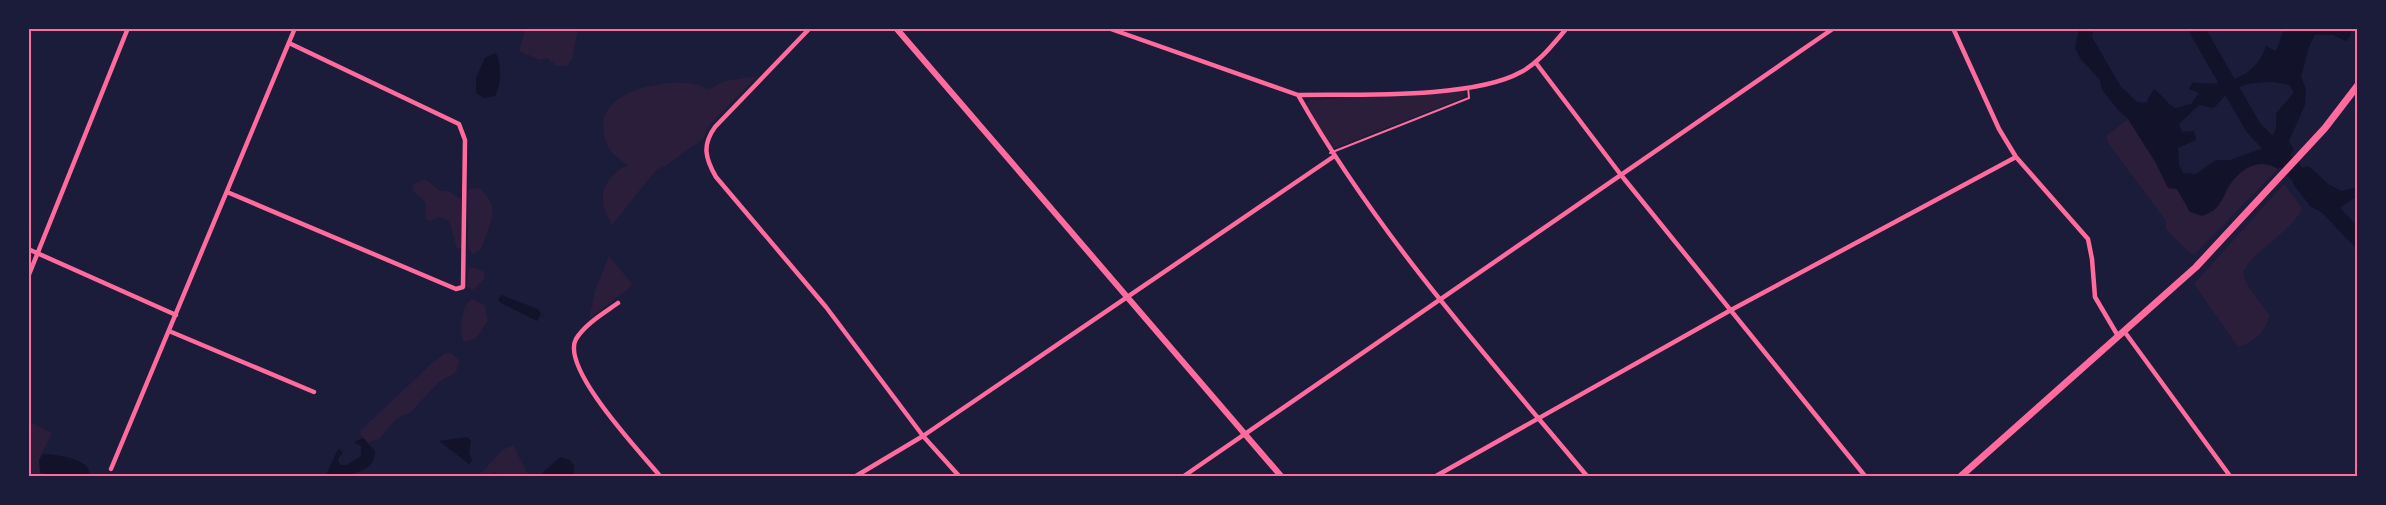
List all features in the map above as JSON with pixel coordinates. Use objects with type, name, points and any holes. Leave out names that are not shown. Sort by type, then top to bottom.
[{"type":"main road","points":[[1961,477],[2196,267],[2325,128],[2358,86]]},
{"type":"street","points":[[28,277],[128,28]]},
{"type":"street","points":[[111,469],[295,28]]},
{"type":"street","points":[[810,28],[715,127],[707,141],[706,154],[716,177],[826,307],[923,436],[959,477]]},
{"type":"street","points":[[896,28],[1281,477]]},
{"type":"street","points":[[1108,28],[1298,96],[1414,92],[1468,87],[1514,75],[1536,63],[1568,28]]},
{"type":"street","points":[[1184,477],[1834,28]]},
{"type":"street","points":[[1953,28],[1999,129],[2016,157],[2088,239],[2095,297],[2230,477]]},
{"type":"street","points":[[227,192],[456,289],[463,287],[465,140],[459,124],[289,43]]},
{"type":"street","points":[[1536,63],[1621,175],[1865,477]]},
{"type":"street","points":[[1298,96],[1332,155],[1379,222],[1587,477]]},
{"type":"street","points":[[856,477],[923,436],[1332,155]]},
{"type":"street","points":[[1436,477],[1538,417],[1731,310],[2016,157]]},
{"type":"street","points":[[28,249],[176,315]]},
{"type":"street","points":[[618,303],[589,325],[576,340],[574,356],[592,392],[660,477]]},
{"type":"street","points":[[169,331],[314,392]]},
{"type":"lane","points":[[1332,155],[1469,98],[1468,87]]},
{"type":"shaded area","points":[[525,29],[578,29],[572,60],[567,66],[557,66],[547,58],[540,60],[519,51]]},
{"type":"shaded area","points":[[2079,29],[2093,29],[2092,37],[2121,87],[2137,102],[2146,103],[2154,89],[2175,108],[2191,104],[2199,93],[2189,89],[2193,82],[2215,83],[2247,73],[2255,66],[2266,46],[2276,51],[2284,29],[2351,29],[2351,35],[2346,41],[2333,35],[2315,35],[2309,46],[2301,77],[2306,89],[2305,105],[2289,141],[2294,150],[2278,169],[2258,164],[2245,169],[2234,178],[2218,206],[2202,216],[2190,212],[2177,189],[2168,188],[2156,163],[2128,119],[2102,90],[2100,80],[2080,58],[2075,48]],"holes":[[[2274,82],[2289,85],[2294,92],[2276,114],[2276,129],[2266,147],[2230,160],[2216,160],[2196,174],[2183,173],[2179,165],[2178,148],[2196,140],[2194,131],[2182,132],[2179,124],[2199,105],[2213,108],[2236,88],[2246,85]]]},
{"type":"shaded area","points":[[495,53],[500,67],[499,87],[495,96],[484,98],[476,93],[476,78],[485,58]]},
{"type":"shaded area","points":[[758,76],[710,124],[703,139],[656,170],[612,225],[603,205],[604,190],[614,174],[629,165],[612,153],[605,140],[604,120],[609,108],[630,92],[645,87],[687,83],[709,89],[725,81]]},
{"type":"shaded area","points":[[1465,91],[1465,97],[1332,149],[1307,105],[1309,100]]},
{"type":"shaded area","points":[[2128,119],[2156,163],[2168,187],[2177,189],[2190,212],[2224,198],[2233,182],[2245,169],[2261,164],[2278,169],[2195,254],[2190,253],[2166,229],[2166,221],[2108,143],[2106,136]]},
{"type":"shaded area","points":[[2306,166],[2328,184],[2341,191],[2357,187],[2357,196],[2328,216],[2310,206],[2293,184],[2295,178]]},
{"type":"shaded area","points":[[425,179],[441,191],[448,191],[461,199],[461,248],[457,249],[449,221],[439,217],[430,221],[425,218],[426,203],[413,190],[413,184]]},
{"type":"shaded area","points":[[2284,184],[2302,208],[2289,226],[2244,270],[2246,281],[2270,316],[2258,336],[2238,347],[2194,284]]},
{"type":"shaded area","points":[[478,188],[485,193],[493,210],[482,246],[473,254],[468,248],[468,193],[469,189]]},
{"type":"shaded area","points":[[609,256],[633,285],[589,319],[595,291]]},
{"type":"shaded area","points":[[472,267],[483,271],[485,278],[473,290],[467,287],[468,270]]},
{"type":"shaded area","points":[[501,295],[538,309],[541,314],[537,321],[501,303],[498,300]]},
{"type":"shaded area","points":[[472,299],[485,305],[488,320],[477,338],[464,342],[461,332],[463,313]]},
{"type":"shaded area","points":[[451,353],[460,361],[456,372],[438,383],[411,412],[396,419],[380,438],[368,443],[360,434],[361,430],[433,362],[444,354]]},
{"type":"shaded area","points":[[29,422],[52,433],[40,457],[40,473],[62,476],[29,476]]},
{"type":"shaded area","points":[[467,437],[471,441],[469,452],[472,461],[469,464],[439,441]]},
{"type":"shaded area","points":[[363,438],[375,451],[369,466],[352,474],[316,476],[326,475],[338,449],[343,452],[338,459],[340,465],[347,465],[361,456],[361,446],[354,442]]},
{"type":"shaded area","points":[[513,445],[529,476],[501,476],[494,472],[488,476],[476,476],[497,455]]},
{"type":"shaded area","points":[[43,454],[79,461],[88,469],[90,475],[62,476],[40,473],[39,460]]},
{"type":"shaded area","points":[[560,457],[570,460],[574,466],[574,476],[539,476]]},
{"type":"waterway","points":[[2196,28],[2253,127],[2358,239]]}]
